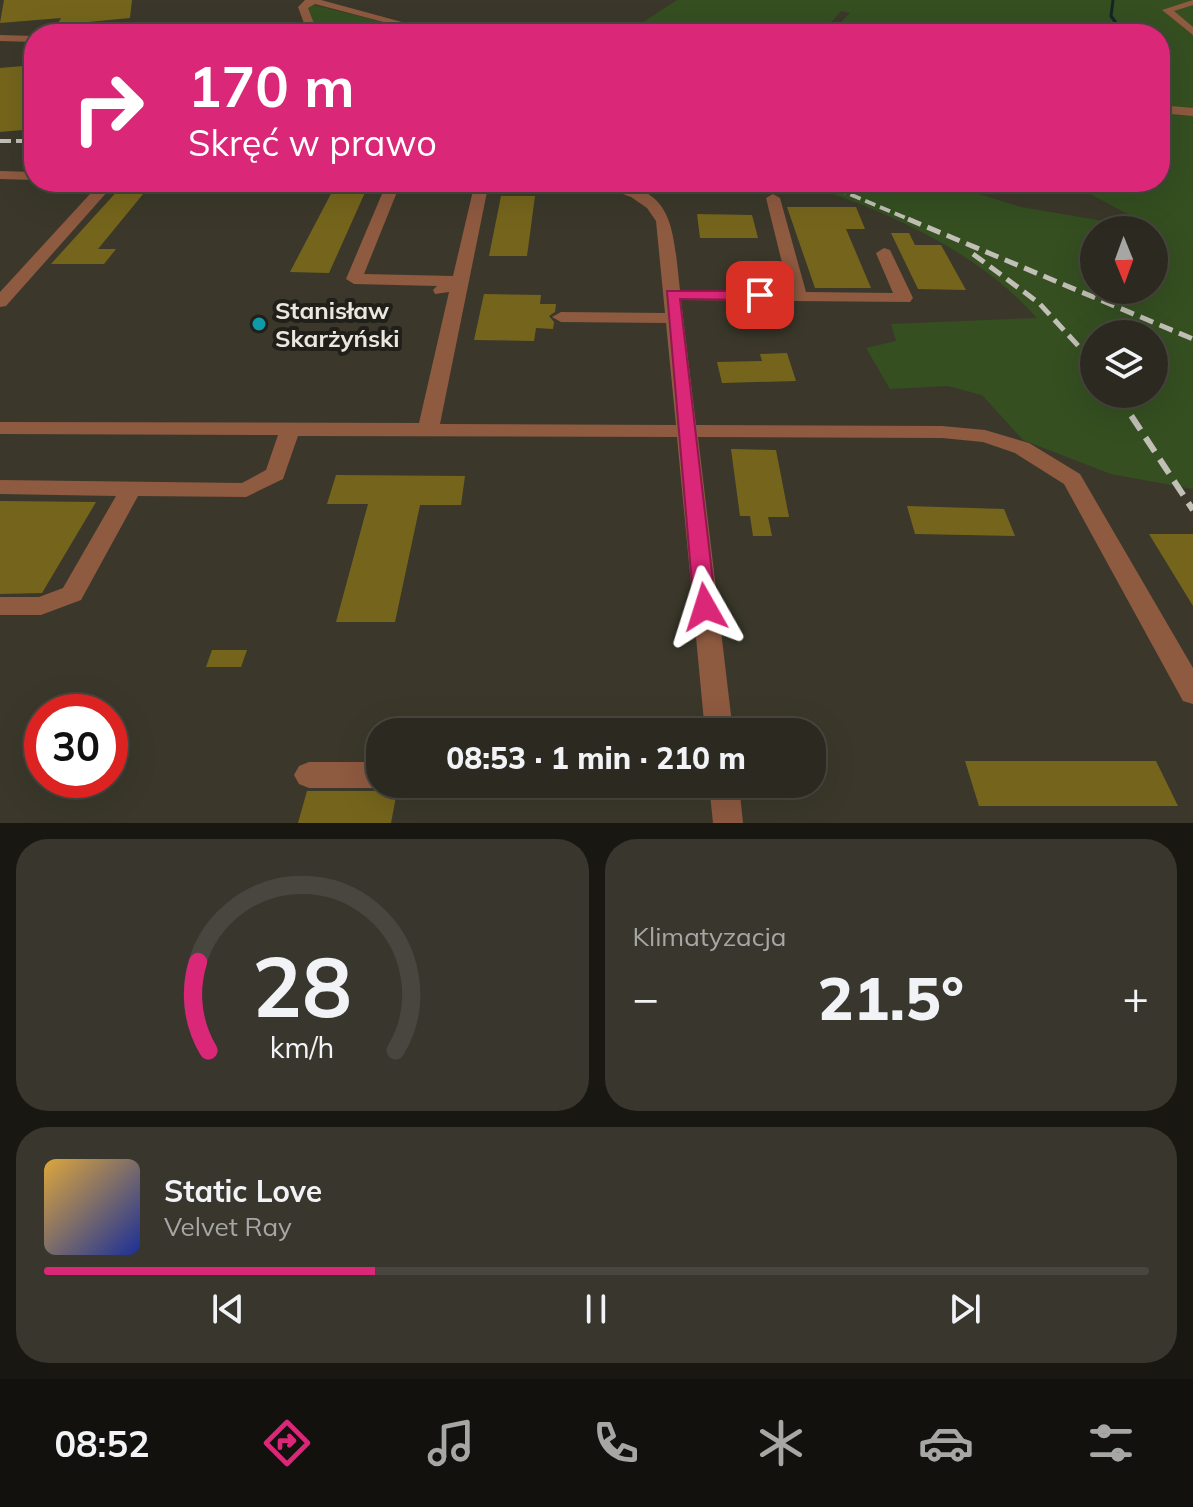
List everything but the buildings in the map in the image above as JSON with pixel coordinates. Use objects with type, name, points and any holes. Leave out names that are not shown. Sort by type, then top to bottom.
[{"type":"street","points":[[309,24],[303,7],[311,1],[402,24]]},
{"type":"street","points":[[1192,31],[1167,10],[1193,2]]},
{"type":"street","points":[[0,38],[24,39]]},
{"type":"street","points":[[1170,110],[1193,112]]},
{"type":"street","points":[[0,175],[24,176]]},
{"type":"street","points":[[0,302],[100,192]]},
{"type":"street","points":[[390,192],[354,279],[461,281]]},
{"type":"street","points":[[428,430],[480,192]]},
{"type":"street","points":[[632,192],[659,212],[664,221],[717,718]]},
{"type":"street","points":[[773,198],[799,296]]},
{"type":"street","points":[[672,295],[904,298],[884,253]]},
{"type":"street","points":[[441,290],[461,281]]},
{"type":"street","points":[[561,317],[675,318]]},
{"type":"street","points":[[0,428],[942,432],[985,436],[1022,448],[1072,479],[1193,693]]},
{"type":"street","points":[[0,487],[131,489],[242,499],[275,474],[290,430]]},
{"type":"street","points":[[0,606],[41,606],[72,594],[131,489]]},
{"type":"street","points":[[309,775],[366,775]]},
{"type":"street","points":[[725,798],[728,823]]},
{"type":"green space","points":[[677,0],[1193,0],[1193,110],[1170,108],[1170,24],[839,24],[850,13],[841,11],[830,24],[640,24]]},
{"type":"green space","points":[[314,5],[391,24],[314,24],[307,8]]},
{"type":"green space","points":[[1170,113],[1193,114],[1193,489],[1111,474],[1023,440],[982,395],[948,386],[890,389],[866,348],[896,341],[891,324],[1037,318],[1012,293],[957,252],[896,219],[826,192],[972,192],[1021,207],[1080,217],[1080,304],[1168,304],[1168,216],[1131,216],[1089,192],[1170,192]]},
{"type":"waterway","points":[[1113,0],[1111,16],[1117,24]]},
{"type":"railway","points":[[0,141],[24,141]]},
{"type":"railway","points":[[845,192],[913,221]]},
{"type":"railway","points":[[908,219],[1193,339]]},
{"type":"railway","points":[[973,254],[1039,303],[1080,348]]},
{"type":"railway","points":[[1126,408],[1193,510]]},
{"type":"place","name":"Stanisław Skarżyński","points":[[259,324]]},
{"type":"route","points":[[705,607],[672,295],[760,295]]}]
